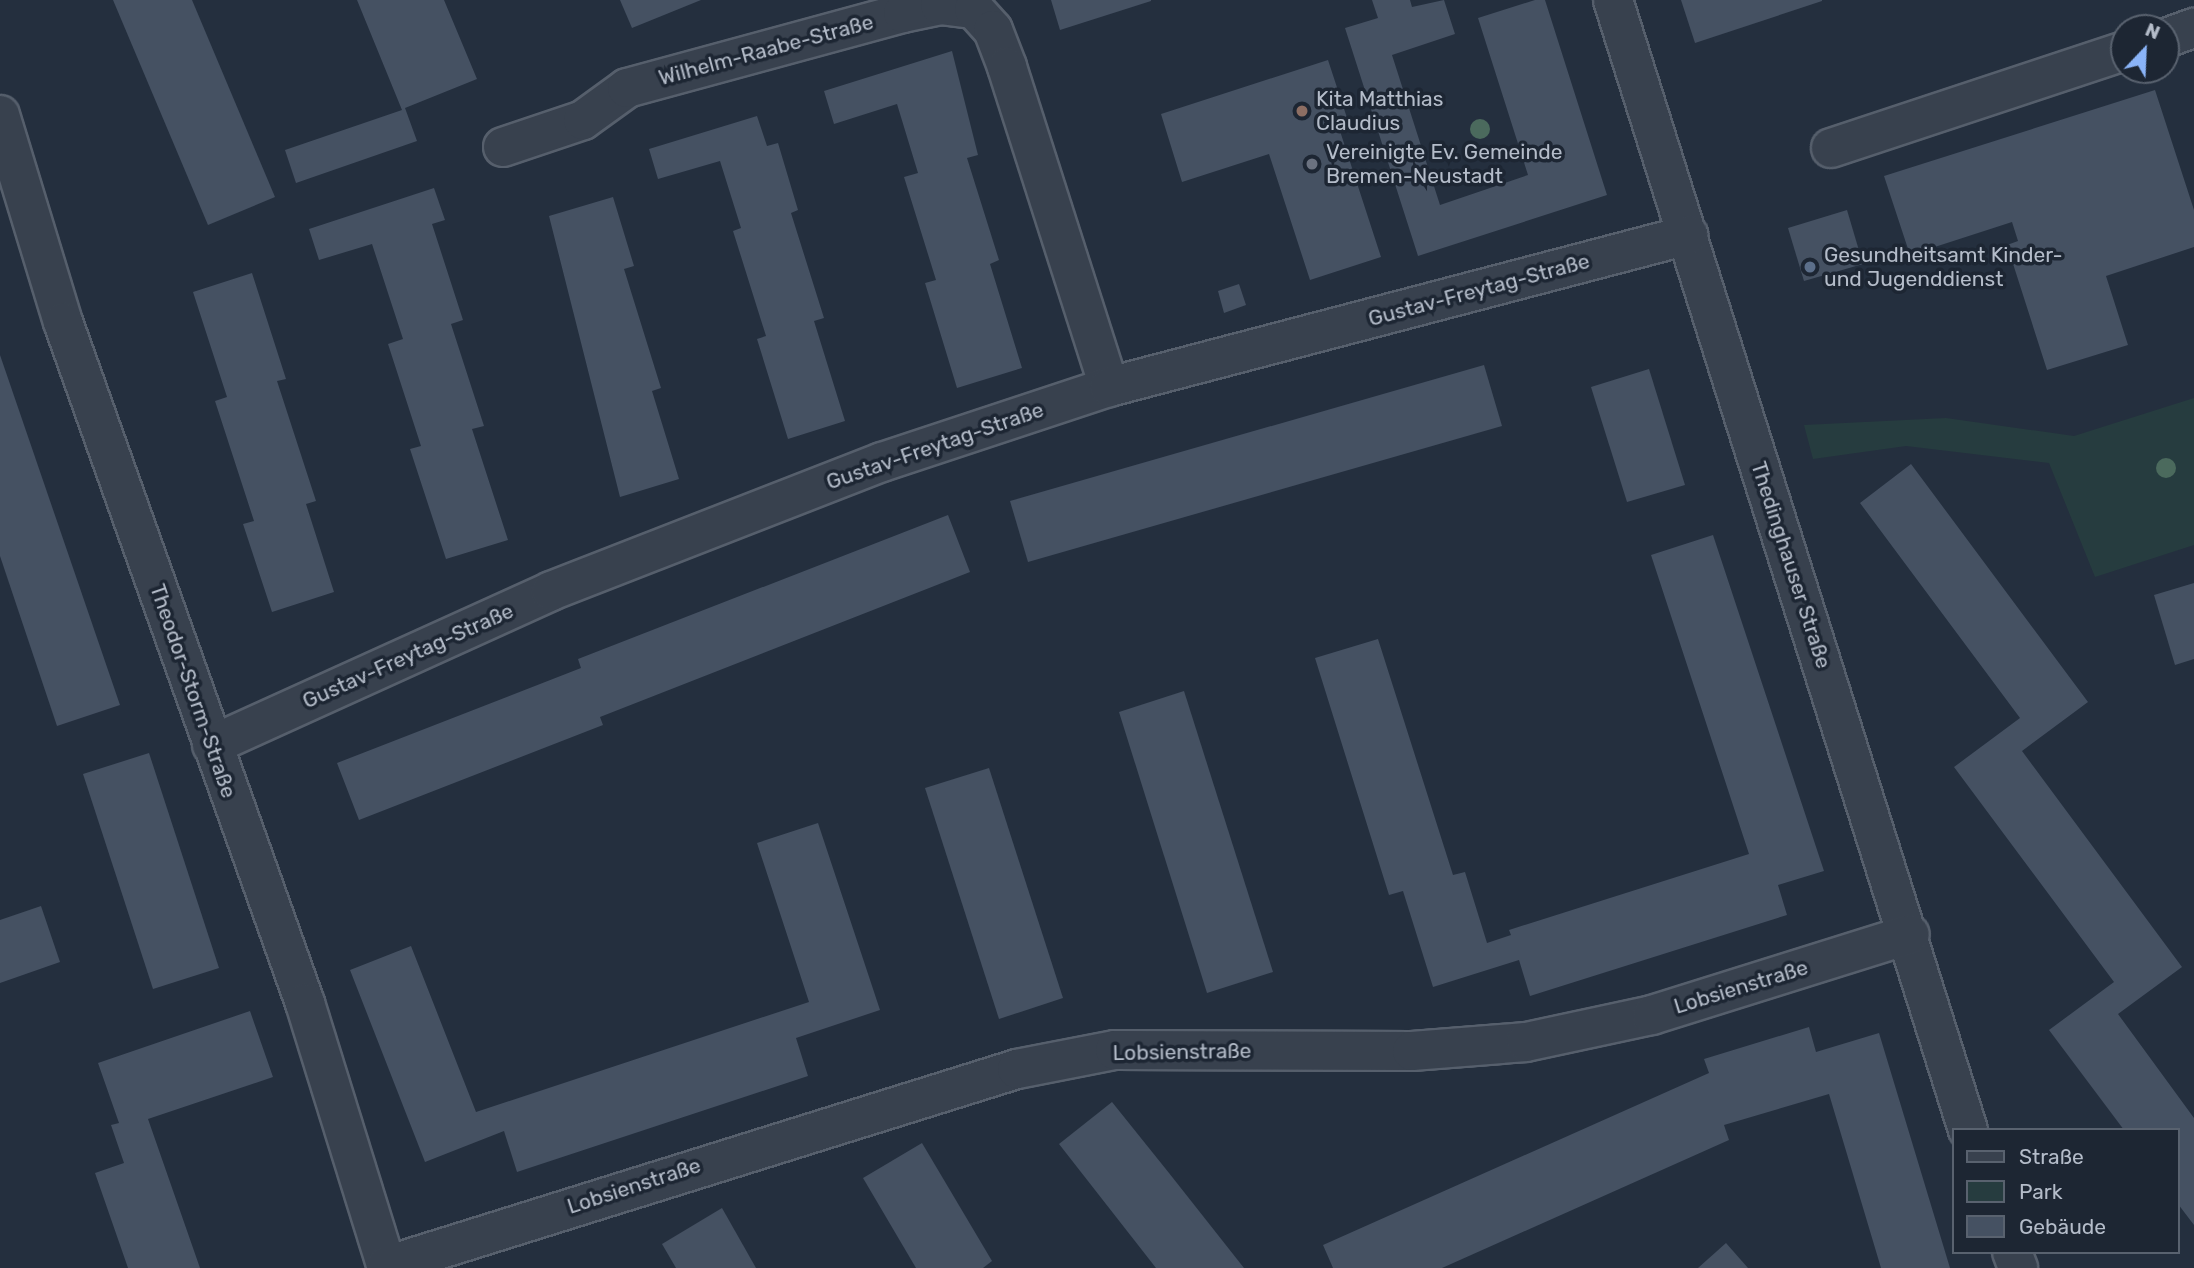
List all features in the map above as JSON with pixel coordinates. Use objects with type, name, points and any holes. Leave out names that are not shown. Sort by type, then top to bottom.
[{"type":"street","name":"Thedinghauser Straße","points":[[1613,0],[1910,934],[1967,1128]]},
{"type":"street","name":"Wilhelm-Raabe-Straße","points":[[503,147],[583,120],[627,88],[903,13],[940,5],[974,9],[993,30],[1007,67],[1109,387]]},
{"type":"street","points":[[1830,148],[2110,56]]},
{"type":"street","name":"Theodor-Storm-Straße","points":[[0,115],[63,322],[305,1003],[386,1267]]},
{"type":"street","name":"Gustav-Freytag-Straße","points":[[212,745],[551,591],[712,526],[1109,387],[1688,235]]},
{"type":"street","name":"Lobsienstraße","points":[[386,1267],[1017,1069],[1115,1050],[1412,1051],[1526,1042],[1641,1018],[1910,934]]},
{"type":"green space","points":[[2194,398],[2194,545],[2095,577],[2049,463],[1906,446],[1813,459],[1804,425],[1946,418],[2074,436]]},
{"type":"building","points":[[113,0],[192,0],[275,197],[208,225]]},
{"type":"building","points":[[357,0],[444,0],[477,79],[405,108],[417,141],[296,183],[285,150],[402,110]]},
{"type":"building","points":[[620,0],[701,0],[632,28]]},
{"type":"building","points":[[1051,0],[1151,0],[1151,1],[1060,30]]},
{"type":"building","points":[[1372,0],[1410,0],[1412,7],[1444,0],[1455,34],[1392,55],[1440,205],[1528,175],[1478,18],[1535,0],[1545,0],[1607,195],[1418,256],[1345,28],[1378,18]]},
{"type":"building","points":[[1681,0],[1822,0],[1822,1],[1695,43]]},
{"type":"building","points":[[952,51],[978,155],[967,158],[999,260],[990,264],[1022,368],[957,388],[925,283],[936,280],[904,177],[918,173],[897,104],[834,124],[824,91]]},
{"type":"building","name":"Vereinigte Ev. Gemeinde Bremen-Neustadt","points":[[1328,60],[1350,127],[1340,131],[1381,257],[1310,280],[1269,154],[1182,182],[1161,114]]},
{"type":"building","points":[[2155,90],[2194,210],[2194,247],[2106,276],[2128,345],[2047,370],[2007,245],[2018,241],[2012,222],[1910,255],[1884,176]]},
{"type":"building","points":[[757,116],[767,146],[778,143],[798,210],[791,213],[824,318],[814,321],[845,421],[788,439],[757,339],[766,336],[733,231],[741,228],[720,161],[658,179],[649,149]]},
{"type":"building","points":[[434,188],[445,220],[432,224],[463,320],[451,324],[484,426],[472,429],[508,540],[446,559],[410,449],[421,446],[388,344],[403,339],[372,244],[319,260],[309,229]]},
{"type":"building","points":[[613,197],[634,266],[624,269],[661,388],[652,391],[679,479],[620,497],[549,216]]},
{"type":"building","points":[[1847,210],[1863,264],[1804,281],[1788,228]]},
{"type":"building","points":[[252,273],[286,379],[277,381],[316,501],[306,504],[334,592],[272,612],[243,524],[254,521],[215,401],[227,397],[193,292]]},
{"type":"building","points":[[1239,284],[1246,305],[1224,313],[1218,291]]},
{"type":"building","points":[[0,355],[120,705],[57,726],[0,556]]},
{"type":"building","points":[[1484,365],[1502,426],[1028,562],[1010,501]]},
{"type":"building","points":[[1649,369],[1685,485],[1627,502],[1591,387]]},
{"type":"building","points":[[1911,464],[2088,702],[2022,751],[2182,967],[2118,1014],[2194,1118],[2194,1225],[2180,1207],[2180,1128],[2122,1128],[2049,1030],[2114,982],[1954,767],[2020,718],[1860,503]]},
{"type":"building","points":[[948,515],[970,572],[600,717],[603,725],[359,820],[337,763],[581,668],[578,659]]},
{"type":"building","points":[[1713,535],[1824,871],[1778,885],[1787,915],[1530,996],[1519,960],[1433,987],[1403,891],[1389,895],[1315,658],[1378,639],[1453,875],[1465,872],[1487,943],[1511,935],[1509,930],[1749,854],[1651,555]]},
{"type":"building","points":[[2194,583],[2194,659],[2175,665],[2154,595]]},
{"type":"building","points":[[1184,691],[1273,972],[1207,993],[1119,712]]},
{"type":"building","points":[[149,753],[219,968],[153,989],[83,774]]},
{"type":"building","points":[[989,768],[1063,998],[999,1019],[925,788]]},
{"type":"building","points":[[818,823],[880,1010],[796,1038],[808,1076],[517,1172],[504,1131],[425,1162],[350,970],[411,946],[476,1112],[809,1002],[757,843]]},
{"type":"building","points":[[41,906],[60,962],[0,983],[0,920]]},
{"type":"building","points":[[250,1011],[273,1077],[148,1119],[200,1268],[128,1268],[95,1173],[124,1163],[111,1125],[119,1123],[98,1063]]},
{"type":"building","points":[[1809,1027],[1816,1052],[1879,1033],[1950,1268],[1881,1268],[1829,1094],[1724,1125],[1729,1140],[1442,1268],[1333,1268],[1323,1245],[1709,1073],[1704,1059]]},
{"type":"building","points":[[1112,1102],[1244,1268],[1156,1268],[1059,1144]]},
{"type":"building","points":[[922,1143],[992,1261],[983,1268],[916,1268],[863,1178]]},
{"type":"building","points":[[722,1208],[756,1268],[676,1268],[662,1244]]},
{"type":"building","points":[[1726,1243],[1748,1268],[1698,1268]]},
{"type":"place","name":"Kita Matthias Claudius","points":[[1302,111]]},
{"type":"place","name":"Vereinigte Ev. Gemeinde Bremen-Neustadt","points":[[1312,164]]},
{"type":"place","name":"Gesundheitsamt Kinder- und Jugenddienst","points":[[1810,267]]}]
